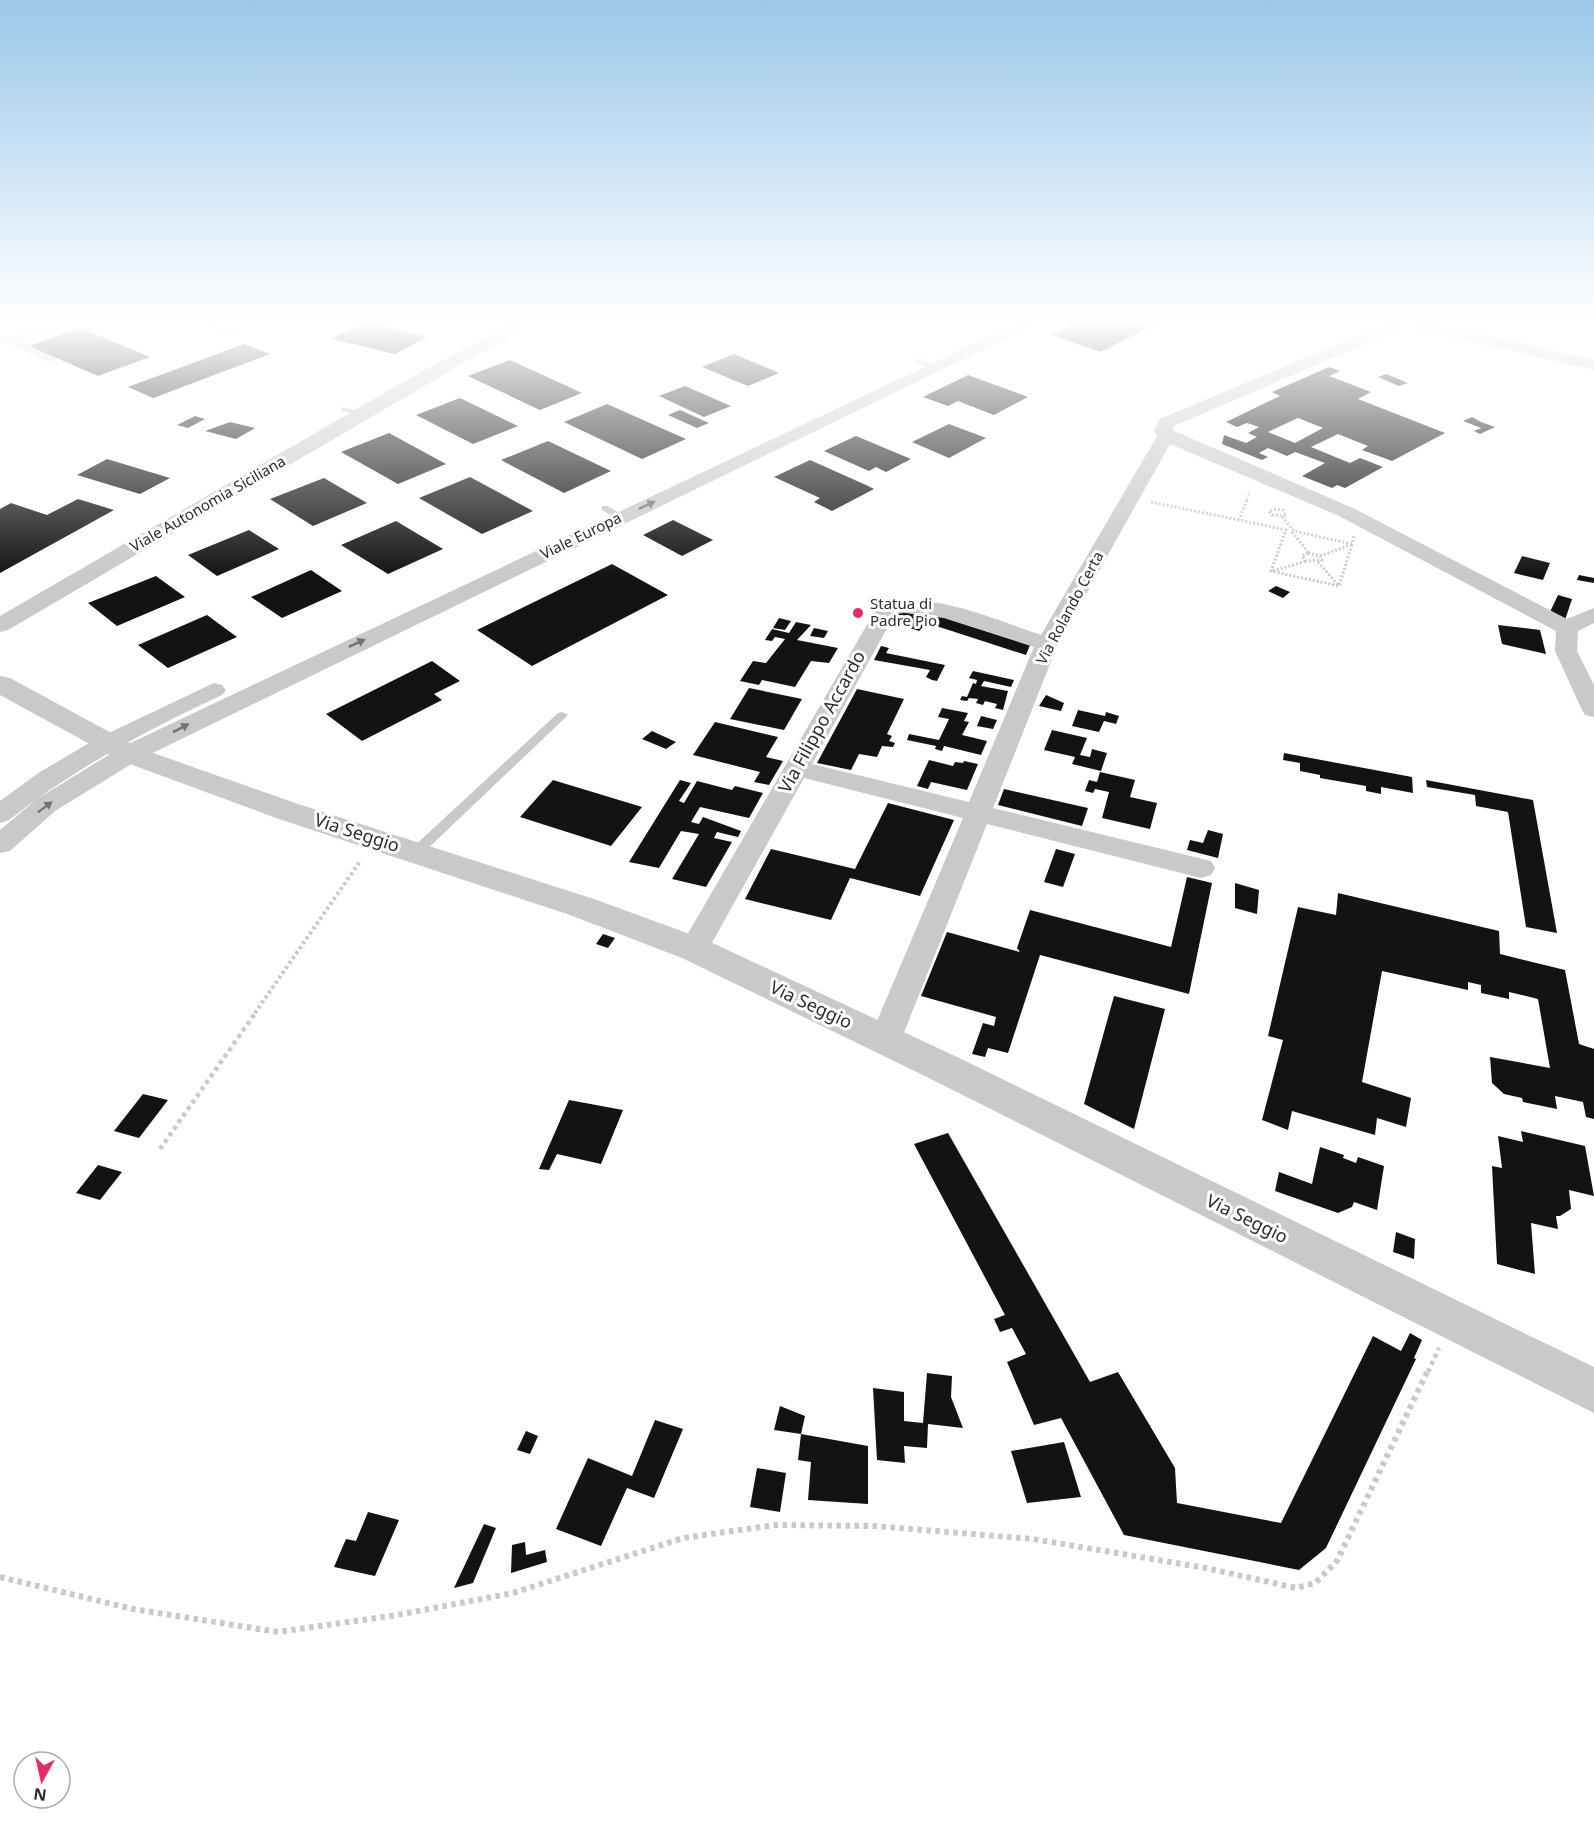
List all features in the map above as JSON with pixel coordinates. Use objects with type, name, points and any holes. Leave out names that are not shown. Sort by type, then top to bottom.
[{"type":"street","name":"Viale Autonomia Siciliana","points":[[4,620],[351,406]]},
{"type":"street","name":"Viale Autonomia Siciliana","points":[[4,620],[378,406]]},
{"type":"street","name":"Viale Europa","points":[[119,748],[839,406]]},
{"type":"street","name":"Via Rolando Certa","points":[[885,1040],[1047,644],[1166,436],[1163,430],[1167,423],[1207,406]]},
{"type":"street","points":[[1166,436],[1363,521],[1567,628]]},
{"type":"street","name":"Viale Europa","points":[[300,650],[613,513]]},
{"type":"street","name":"Via Filippo Accardo","points":[[694,949],[886,609],[898,606],[934,608],[1047,644]]},
{"type":"street","points":[[1567,628],[1594,615]]},
{"type":"street","points":[[1567,628],[1566,651],[1594,710]]},
{"type":"street","points":[[0,814],[21,796],[119,748],[234,681]]},
{"type":"street","name":"Via Seggio","points":[[0,684],[119,748],[287,811],[582,907],[694,949],[885,1040],[1594,1391]]},
{"type":"street","points":[[0,844],[119,748]]},
{"type":"street","points":[[796,768],[1201,868]]},
{"type":"lane","points":[[344,410],[364,414]]},
{"type":"lane","points":[[416,852],[562,715]]},
{"type":"path","points":[[1239,520],[1252,487]]},
{"type":"path","points":[[1130,498],[1352,544]]},
{"type":"path","points":[[1282,517],[1286,516],[1285,512],[1270,510],[1272,515],[1282,517],[1308,553]]},
{"type":"path","points":[[1339,586],[1358,524],[1363,521]]},
{"type":"path","points":[[1271,571],[1286,530]]},
{"type":"path","points":[[1306,561],[1302,556],[1308,553],[1320,556],[1352,544]]},
{"type":"path","points":[[1318,562],[1322,560],[1320,556]]},
{"type":"path","points":[[1271,571],[1306,561],[1318,562],[1339,586]]},
{"type":"path","points":[[1271,571],[1339,586]]},
{"type":"path","points":[[160,1149],[375,839]]},
{"type":"path","points":[[0,1577],[133,1609],[278,1632],[397,1615],[513,1593],[683,1538],[775,1525],[874,1526],[1033,1539],[1206,1568],[1296,1588],[1316,1583],[1338,1561],[1451,1320]]},
{"type":"building","points":[[439,406],[477,406],[518,426],[473,444],[416,415]]},
{"type":"building","points":[[532,406],[550,406],[540,410]]},
{"type":"building","points":[[602,406],[612,406],[686,439],[642,459],[564,422]]},
{"type":"building","points":[[680,406],[731,406],[704,417]]},
{"type":"building","points":[[971,406],[1011,406],[994,415]]},
{"type":"building","points":[[1259,406],[1376,406],[1445,433],[1392,461],[1362,450],[1368,446],[1338,434],[1311,447],[1350,463],[1360,458],[1383,467],[1345,488],[1337,485],[1332,488],[1302,476],[1325,463],[1295,452],[1287,456],[1268,448],[1259,453],[1268,457],[1262,460],[1222,444],[1224,435],[1246,443],[1257,437],[1248,433],[1259,427],[1247,423],[1237,427],[1226,422]],"holes":[[[1298,418],[1323,428],[1295,443],[1268,432]]]},
{"type":"building","points":[[680,410],[709,423],[697,428],[668,415]]},
{"type":"building","points":[[195,416],[205,419],[188,428],[177,425]]},
{"type":"building","points":[[1472,417],[1495,427],[1480,434],[1474,431],[1481,428],[1463,421]]},
{"type":"building","points":[[230,422],[255,428],[236,439],[205,431]]},
{"type":"building","points":[[949,424],[986,438],[949,458],[912,442]]},
{"type":"building","points":[[389,433],[446,464],[398,484],[341,452]]},
{"type":"building","points":[[856,436],[911,459],[886,472],[876,467],[869,471],[824,451]]},
{"type":"building","points":[[548,441],[611,471],[564,493],[501,460]]},
{"type":"building","points":[[107,459],[170,478],[140,494],[77,475]]},
{"type":"building","points":[[810,460],[874,489],[832,511],[814,502],[820,498],[774,477]]},
{"type":"building","points":[[470,477],[533,511],[482,534],[419,498]]},
{"type":"building","points":[[324,478],[367,503],[313,526],[270,499]]},
{"type":"building","points":[[78,499],[114,510],[0,573],[0,509],[11,503],[47,515]]},
{"type":"building","points":[[673,520],[713,540],[682,556],[643,535]]},
{"type":"building","points":[[396,521],[443,549],[388,574],[341,545]]},
{"type":"building","points":[[249,530],[279,549],[217,576],[188,555]]},
{"type":"building","points":[[1522,556],[1550,563],[1543,580],[1514,573]]},
{"type":"building","points":[[612,564],[668,595],[532,666],[477,630]]},
{"type":"building","points":[[311,570],[342,591],[282,618],[251,597]]},
{"type":"building","points":[[1579,575],[1594,578],[1594,583],[1577,580]]},
{"type":"building","points":[[156,576],[185,597],[117,626],[88,603]]},
{"type":"building","points":[[1276,586],[1290,592],[1283,598],[1268,591]]},
{"type":"building","points":[[1558,595],[1572,599],[1565,620],[1550,612]]},
{"type":"building","points":[[900,612],[932,614],[1030,645],[1026,655],[927,623],[919,631],[893,622]]},
{"type":"building","points":[[207,615],[237,637],[168,668],[138,645]]},
{"type":"building","points":[[779,618],[791,621],[785,630],[773,628]]},
{"type":"building","points":[[796,622],[811,625],[797,640],[838,648],[829,663],[811,661],[795,687],[762,680],[759,685],[740,681],[753,661],[766,663],[785,639],[775,637],[772,641],[765,640],[772,629],[789,633]]},
{"type":"building","points":[[1498,625],[1540,630],[1546,654],[1502,644]]},
{"type":"building","points":[[814,628],[828,631],[824,638],[810,636]]},
{"type":"building","points":[[881,646],[889,648],[886,653],[945,665],[937,681],[932,680],[926,677],[930,670],[874,660]]},
{"type":"building","points":[[432,661],[460,681],[434,694],[442,700],[362,741],[326,714]]},
{"type":"building","points":[[973,671],[1014,680],[1011,687],[984,681],[981,686],[1008,691],[1003,710],[995,708],[997,704],[985,701],[983,705],[976,703],[978,699],[960,700],[962,696],[967,697],[973,683],[976,684],[977,680],[969,678]]},
{"type":"building","points":[[749,688],[802,699],[784,730],[730,719]]},
{"type":"building","points":[[857,689],[904,699],[887,734],[892,736],[889,741],[895,743],[893,747],[882,746],[877,757],[859,754],[851,770],[817,763]]},
{"type":"building","points":[[1046,695],[1064,703],[1061,711],[1039,706]]},
{"type":"building","points":[[942,708],[968,713],[964,721],[969,722],[962,735],[987,741],[981,755],[944,746],[942,751],[935,749],[936,746],[907,740],[909,734],[939,740],[949,719],[938,717]]},
{"type":"building","points":[[1078,710],[1105,716],[1106,712],[1119,716],[1116,724],[1104,721],[1099,732],[1072,726]]},
{"type":"building","points":[[981,716],[997,720],[993,729],[977,726]]},
{"type":"building","points":[[715,722],[778,737],[766,757],[783,761],[769,785],[754,782],[760,772],[693,755]]},
{"type":"building","points":[[1052,730],[1087,738],[1080,755],[1090,757],[1092,749],[1107,753],[1101,771],[1072,764],[1075,757],[1044,750]]},
{"type":"building","points":[[652,731],[676,742],[666,749],[642,739]]},
{"type":"building","points":[[1284,753],[1412,777],[1413,793],[1381,787],[1381,794],[1366,791],[1366,786],[1320,778],[1320,775],[1300,771],[1300,763],[1283,760]]},
{"type":"building","points":[[929,760],[953,766],[955,762],[963,763],[964,761],[978,764],[967,790],[931,782],[928,789],[917,786]]},
{"type":"building","points":[[1100,772],[1135,780],[1130,797],[1157,803],[1150,829],[1102,818],[1109,792],[1095,789],[1093,793],[1085,791],[1089,780],[1097,782]]},
{"type":"building","points":[[553,780],[642,807],[611,846],[520,817]]},
{"type":"building","points":[[680,780],[691,783],[679,801],[684,803],[697,781],[732,790],[735,786],[763,793],[749,818],[700,807],[691,822],[699,824],[703,817],[741,831],[738,837],[717,832],[714,838],[732,842],[706,887],[672,879],[699,834],[681,831],[659,868],[629,862]]},
{"type":"building","points":[[1426,780],[1533,800],[1557,933],[1526,927],[1508,812],[1476,806],[1475,795],[1427,787]]},
{"type":"building","points":[[1004,789],[1088,808],[1082,826],[998,805]]},
{"type":"building","points":[[888,803],[954,820],[920,896],[850,878],[831,920],[745,899],[771,849],[855,869]]},
{"type":"building","points":[[1208,830],[1223,834],[1218,858],[1187,850],[1190,840],[1203,843]]},
{"type":"building","points":[[1056,849],[1075,854],[1063,887],[1044,882]]},
{"type":"building","points":[[1187,877],[1212,883],[1189,994],[1040,955],[1008,1053],[988,1048],[985,1057],[972,1054],[983,1023],[994,1026],[996,1017],[921,996],[947,932],[1020,952],[1017,948],[1030,910],[1171,947]]},
{"type":"building","points":[[1235,883],[1259,890],[1257,914],[1235,908]]},
{"type":"building","points":[[1338,893],[1499,931],[1500,954],[1565,970],[1579,1044],[1594,1049],[1594,1119],[1586,1117],[1583,1102],[1555,1096],[1557,1109],[1523,1102],[1522,1098],[1504,1094],[1492,1083],[1490,1057],[1550,1068],[1538,999],[1509,992],[1509,999],[1481,993],[1481,985],[1468,982],[1468,990],[1382,971],[1362,1082],[1411,1098],[1406,1127],[1377,1118],[1375,1135],[1292,1111],[1288,1130],[1262,1120],[1283,1040],[1268,1036],[1298,907],[1336,915]]},
{"type":"building","points":[[603,934],[615,938],[608,948],[596,944]]},
{"type":"building","points":[[1114,996],[1165,1009],[1134,1129],[1084,1104]]},
{"type":"building","points":[[143,1094],[168,1100],[139,1138],[114,1131]]},
{"type":"building","points":[[569,1100],[623,1110],[601,1164],[557,1154],[549,1170],[539,1169]]},
{"type":"building","points":[[1521,1131],[1585,1146],[1594,1196],[1569,1190],[1571,1209],[1556,1216],[1558,1229],[1531,1223],[1535,1274],[1497,1264],[1492,1166],[1502,1168],[1498,1136],[1523,1142]]},
{"type":"building","points":[[948,1133],[1090,1382],[1118,1372],[1175,1468],[1177,1503],[1281,1523],[1373,1336],[1401,1351],[1410,1333],[1422,1340],[1414,1358],[1416,1359],[1326,1548],[1299,1570],[1124,1535],[1061,1418],[1034,1425],[1007,1362],[1026,1354],[1012,1328],[1000,1332],[994,1319],[1005,1315],[914,1144]]},
{"type":"building","points":[[1320,1147],[1344,1155],[1343,1158],[1356,1163],[1358,1157],[1384,1166],[1377,1210],[1354,1202],[1352,1207],[1338,1213],[1275,1191],[1279,1172],[1312,1184]]},
{"type":"building","points":[[98,1165],[122,1172],[100,1200],[76,1193]]},
{"type":"building","points":[[1396,1232],[1415,1239],[1414,1259],[1393,1252]]},
{"type":"building","points":[[927,1373],[952,1376],[951,1397],[963,1428],[928,1424],[927,1448],[904,1446],[905,1463],[877,1460],[873,1388],[904,1392],[904,1421],[923,1423]]},
{"type":"building","points":[[780,1406],[805,1416],[801,1434],[774,1430]]},
{"type":"building","points":[[655,1420],[683,1429],[654,1498],[627,1488],[601,1546],[556,1529],[588,1458],[632,1476]]},
{"type":"building","points":[[526,1431],[538,1436],[530,1454],[517,1450]]},
{"type":"building","points":[[801,1434],[868,1446],[868,1504],[808,1500],[811,1462],[798,1460]]},
{"type":"building","points":[[1064,1442],[1081,1497],[1027,1503],[1011,1451]]},
{"type":"building","points":[[757,1468],[786,1473],[780,1512],[750,1507]]},
{"type":"building","points":[[368,1512],[399,1520],[375,1576],[334,1567],[346,1539],[356,1541]]},
{"type":"building","points":[[484,1524],[496,1528],[473,1583],[454,1588]]},
{"type":"building","points":[[525,1542],[526,1555],[545,1550],[547,1562],[511,1573],[512,1545]]},
{"type":"place","name":"Statua di Padre Pio","points":[[858,613]]}]
